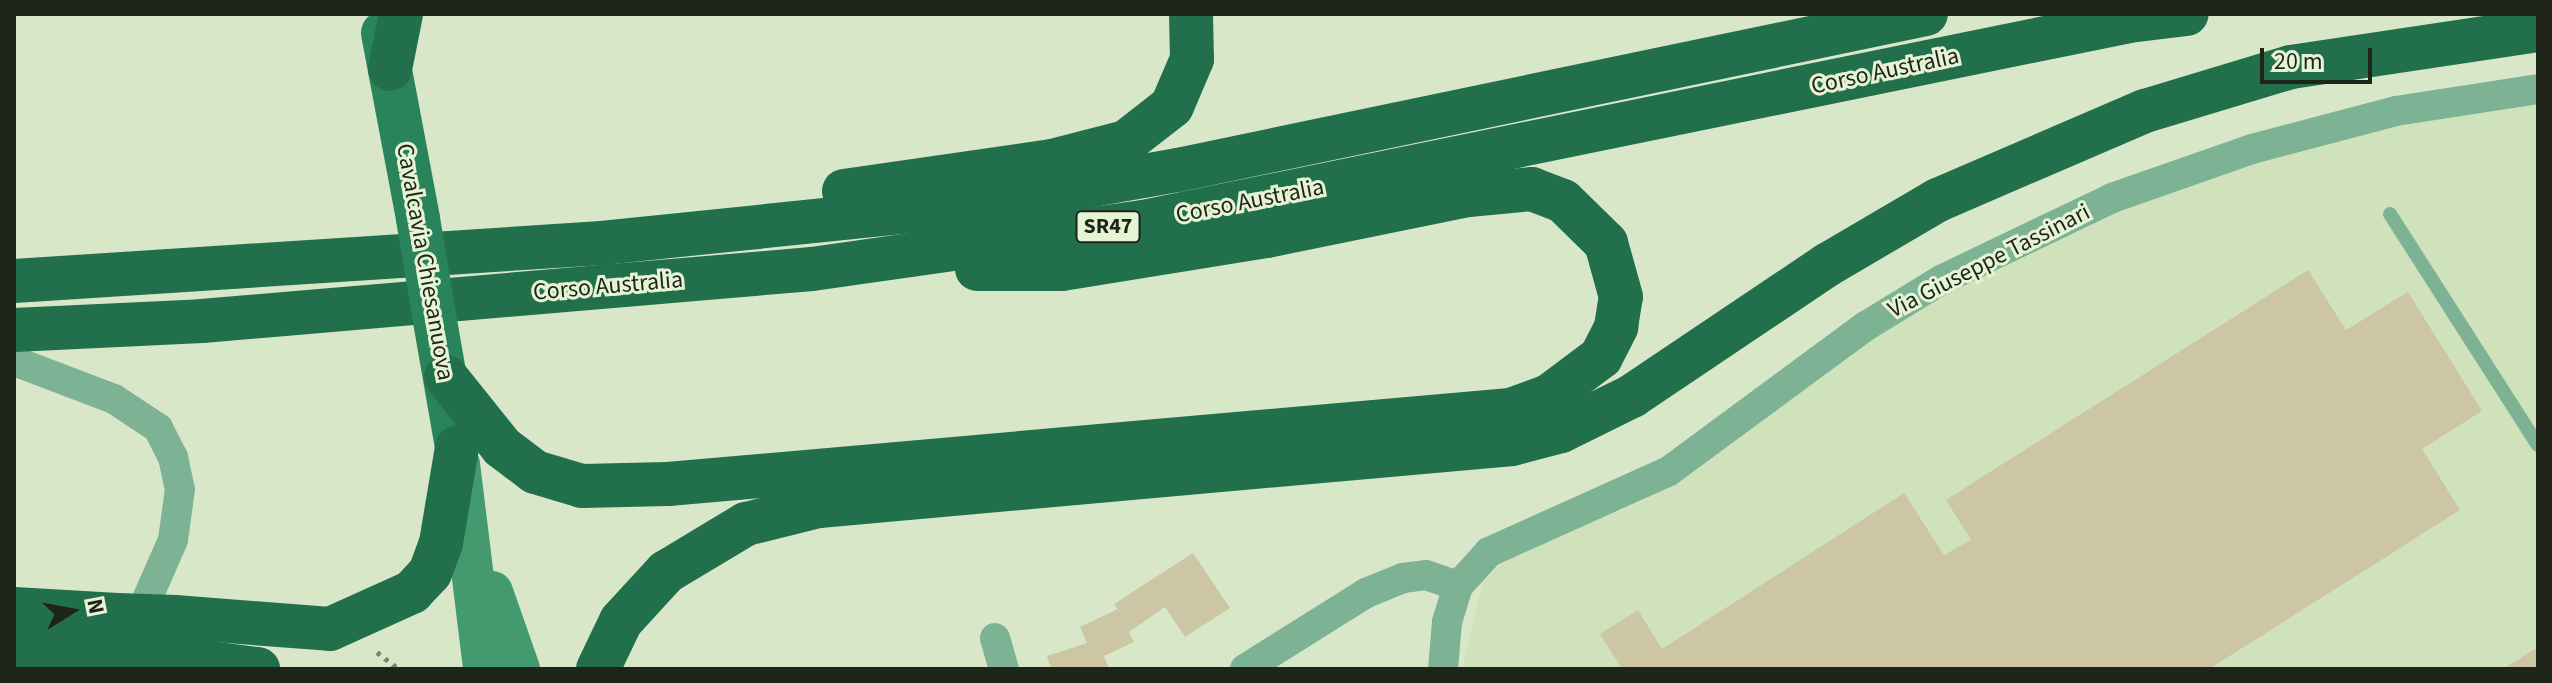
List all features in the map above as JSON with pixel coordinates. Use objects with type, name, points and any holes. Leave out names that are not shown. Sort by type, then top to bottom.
[{"type":"highway","points":[[390,69],[401,14]]},
{"type":"highway","points":[[602,243],[775,201],[1052,161],[1126,142],[1172,106],[1192,59],[1191,14]]},
{"type":"highway","name":"Corso Australia","points":[[14,281],[194,273],[602,243],[1012,199],[1178,170],[1926,14]]},
{"type":"highway","name":"Corso Australia","points":[[14,330],[217,319],[812,269],[1143,222],[2129,21],[2187,14]]},
{"type":"highway","points":[[598,669],[621,621],[666,572],[746,524],[819,506],[1512,444],[1549,434],[1632,396],[1827,265],[1938,200],[2145,111],[2291,67],[2538,30]]},
{"type":"highway","points":[[446,377],[502,447],[535,472],[582,486],[668,484],[1511,410],[1549,396],[1601,357],[1616,327],[1621,297],[1606,243],[1563,201],[1532,189],[1468,195],[1266,236],[1062,269],[812,269]]},
{"type":"highway","points":[[14,256],[194,273]]},
{"type":"highway","points":[[123,648],[175,617],[330,629],[402,598],[430,573],[457,447]]},
{"type":"highway","points":[[14,609],[123,648]]},
{"type":"highway","points":[[14,649],[123,648],[258,669]]},
{"type":"main road","name":"Cavalcavia Chiesanuova","points":[[380,14],[446,377],[466,511],[484,669]]},
{"type":"main road","name":"Cavalcavia Chiesanuova","points":[[466,511],[519,669]]},
{"type":"street","name":"Via Giuseppe Tassinari","points":[[1443,669],[1447,622],[1458,586],[1489,552],[1669,471],[1866,326],[1941,280],[2112,198],[2252,149],[2396,111],[2538,89]]},
{"type":"street","points":[[14,361],[114,399],[158,428],[173,457],[180,489],[173,540],[123,648]]},
{"type":"street","points":[[1245,669],[1366,593],[1403,578],[1426,575],[1458,586]]},
{"type":"street","points":[[995,638],[1004,669]]},
{"type":"lane","points":[[2390,214],[2538,445]]},
{"type":"shaded area","points":[[2538,100],[2538,669],[1467,669],[1464,660],[1483,582],[1517,549],[1643,502],[1875,335],[2025,247],[2218,161]]},
{"type":"building","points":[[2308,270],[2346,330],[2408,292],[2482,411],[2422,449],[2460,510],[2209,669],[1622,669],[1600,634],[1638,610],[1662,649],[1904,493],[1944,555],[1971,540],[1946,500]]},
{"type":"building","points":[[1193,553],[1230,608],[1185,637],[1165,607],[1129,632],[1134,642],[1104,656],[1109,669],[1051,669],[1047,656],[1087,643],[1080,627],[1118,609],[1114,604]]},
{"type":"building","points":[[2538,647],[2538,669],[2503,669]]}]
